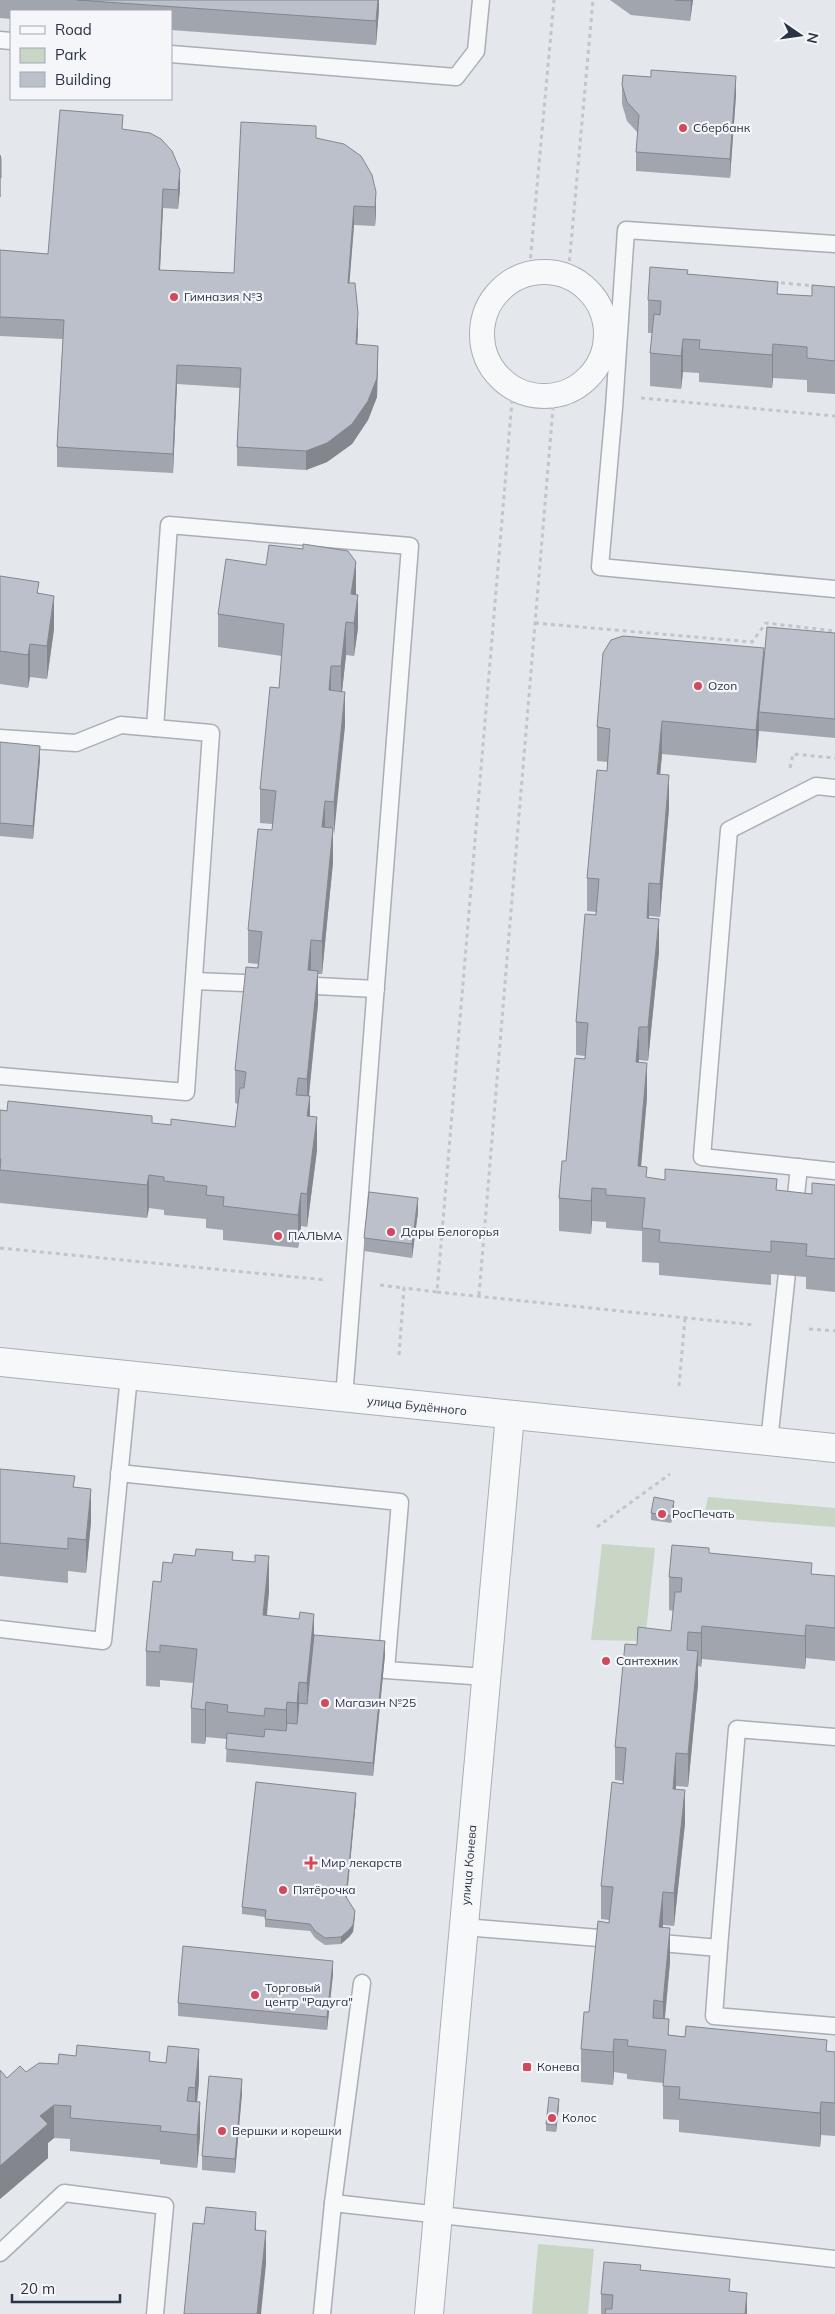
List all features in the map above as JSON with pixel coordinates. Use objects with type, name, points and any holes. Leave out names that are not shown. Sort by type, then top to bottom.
[{"type":"street","points":[[549,272],[568,277],[585,288],[598,303],[604,322],[605,342],[600,361],[589,377],[573,390],[554,396],[533,396],[513,388],[497,375],[486,357],[482,336],[485,316],[494,297],[510,283],[529,274],[549,272]]},
{"type":"street","name":"улица Будённого","points":[[0,1362],[835,1448]]},
{"type":"street","name":"улица Конева","points":[[429,2314],[510,1415]]},
{"type":"lane","points":[[172,54],[456,78],[476,51],[481,0]]},
{"type":"lane","points":[[835,244],[626,230],[615,396],[600,567],[835,589]]},
{"type":"lane","points":[[155,728],[169,525],[410,546],[344,1398]]},
{"type":"lane","points":[[0,738],[76,743],[121,725],[211,733],[186,1092],[0,1076]]},
{"type":"lane","points":[[835,788],[816,786],[729,830],[702,1157],[835,1171]]},
{"type":"lane","points":[[195,980],[376,989]]},
{"type":"lane","points":[[769,1442],[799,1167]]},
{"type":"lane","points":[[0,1629],[103,1641],[129,1376]]},
{"type":"lane","points":[[119,1474],[400,1502],[386,1670],[486,1677]]},
{"type":"lane","points":[[835,1737],[737,1729],[714,2016],[835,2026]]},
{"type":"lane","points":[[464,1927],[611,1939]]},
{"type":"lane","points":[[661,1943],[719,1948]]},
{"type":"lane","points":[[322,2314],[333,2204],[362,1983]]},
{"type":"lane","points":[[0,2253],[64,2193],[165,2206],[155,2314]]},
{"type":"lane","points":[[333,2204],[835,2259]]},
{"type":"path","points":[[529,274],[554,0]]},
{"type":"path","points":[[568,277],[593,0]]},
{"type":"path","points":[[768,282],[816,286]]},
{"type":"path","points":[[437,1292],[513,388]]},
{"type":"path","points":[[479,1295],[554,396]]},
{"type":"path","points":[[615,396],[835,416]]},
{"type":"path","points":[[535,622],[752,642],[766,622],[835,630]]},
{"type":"path","points":[[0,1248],[353,1282]]},
{"type":"path","points":[[399,1355],[404,1288],[835,1332]]},
{"type":"path","points":[[678,1386],[685,1318]]},
{"type":"path","points":[[597,1526],[670,1474]]},
{"type":"green space","points":[[708,1497],[835,1508],[835,1527],[704,1517]]},
{"type":"green space","points":[[602,1544],[655,1548],[645,1641],[591,1640]]},
{"type":"green space","points":[[538,2244],[594,2249],[588,2314],[532,2314]]},
{"type":"building","points":[[77,0],[378,0],[376,21]]},
{"type":"building","name":"Сбербанк","points":[[651,70],[736,76],[730,159],[636,152],[639,115],[627,102],[622,85],[623,75],[651,77]]},
{"type":"building","name":"Гимназия №3","points":[[60,110],[123,115],[122,129],[150,133],[161,139],[172,151],[180,170],[178,190],[163,189],[159,270],[234,273],[241,122],[316,126],[316,138],[344,144],[361,156],[372,175],[376,192],[375,207],[354,206],[348,283],[355,283],[358,313],[356,344],[378,346],[377,378],[368,401],[352,424],[327,443],[306,451],[237,447],[241,368],[177,365],[173,454],[57,447],[64,320],[0,317],[0,250],[48,254]]},
{"type":"building","points":[[0,155],[1,159],[1,178],[0,178]]},
{"type":"building","points":[[650,267],[688,270],[687,274],[778,282],[777,294],[812,296],[812,285],[835,287],[835,361],[807,358],[807,347],[773,344],[772,355],[699,349],[700,340],[683,339],[681,356],[650,353],[654,314],[660,315],[661,301],[648,300]]},
{"type":"building","points":[[303,544],[348,551],[356,562],[351,594],[358,595],[354,623],[346,622],[341,666],[331,666],[329,690],[345,692],[334,802],[325,801],[322,827],[333,828],[322,941],[311,940],[308,970],[318,971],[307,1079],[298,1078],[296,1095],[310,1096],[307,1116],[317,1117],[307,1194],[301,1193],[298,1215],[223,1206],[224,1197],[206,1195],[207,1186],[164,1181],[164,1177],[149,1175],[147,1185],[0,1170],[0,1110],[7,1111],[8,1101],[152,1116],[152,1123],[171,1125],[171,1119],[235,1127],[240,1088],[244,1088],[246,1072],[235,1070],[246,967],[258,968],[262,932],[248,930],[258,829],[272,830],[276,791],[260,789],[270,687],[279,688],[284,624],[218,614],[226,559],[266,565],[269,545],[303,549]]},
{"type":"building","points":[[0,576],[39,582],[37,593],[54,596],[47,646],[30,644],[28,655],[0,651]]},
{"type":"building","points":[[767,627],[835,633],[835,719],[759,712]]},
{"type":"building","points":[[623,636],[764,648],[756,730],[662,721],[657,774],[669,775],[660,884],[649,883],[647,918],[659,919],[648,1027],[639,1027],[636,1062],[647,1063],[638,1166],[647,1167],[646,1177],[665,1180],[665,1169],[777,1179],[776,1190],[812,1194],[812,1183],[835,1185],[835,1259],[806,1256],[807,1244],[771,1241],[771,1252],[659,1242],[660,1230],[642,1228],[645,1198],[606,1195],[606,1189],[592,1188],[591,1201],[559,1198],[562,1161],[566,1161],[575,1058],[585,1059],[588,1023],[576,1022],[585,914],[596,915],[599,879],[587,878],[597,770],[607,771],[610,729],[597,727],[603,653],[611,640]]},
{"type":"building","points":[[0,742],[40,746],[33,826],[0,823]]},
{"type":"building","name":"Дары Белогорья","points":[[369,1192],[418,1198],[412,1244],[364,1238]]},
{"type":"building","points":[[0,1469],[75,1476],[73,1487],[91,1489],[86,1540],[68,1538],[68,1549],[0,1543]]},
{"type":"building","points":[[654,1497],[674,1501],[671,1516],[651,1513]]},
{"type":"building","points":[[672,1545],[709,1548],[709,1553],[812,1563],[811,1574],[835,1576],[835,1628],[806,1625],[805,1636],[702,1626],[701,1633],[688,1632],[687,1650],[698,1651],[688,1754],[676,1753],[673,1789],[685,1790],[674,1893],[663,1892],[659,1927],[670,1928],[663,2002],[654,2000],[653,2018],[669,2019],[668,2035],[685,2037],[686,2026],[827,2040],[826,2051],[835,2052],[835,2103],[821,2102],[820,2113],[679,2099],[680,2087],[663,2086],[666,2050],[627,2046],[628,2040],[614,2039],[613,2052],[581,2049],[584,2012],[589,2012],[598,1921],[609,1923],[613,1887],[601,1886],[612,1782],[623,1784],[626,1748],[615,1747],[625,1644],[637,1645],[638,1627],[671,1631],[675,1592],[681,1592],[682,1578],[669,1577]]},
{"type":"building","points":[[196,1549],[233,1552],[232,1560],[255,1562],[255,1555],[269,1556],[263,1615],[299,1619],[300,1612],[314,1614],[307,1683],[299,1682],[297,1703],[287,1702],[286,1710],[265,1708],[264,1716],[227,1712],[228,1705],[206,1702],[205,1710],[191,1708],[197,1649],[160,1645],[160,1652],[146,1651],[153,1581],[161,1582],[163,1562],[172,1563],[174,1554],[195,1556]]},
{"type":"building","points":[[314,1635],[385,1641],[373,1763],[226,1749],[227,1733],[264,1737],[265,1729],[286,1731],[287,1723],[297,1724],[299,1703],[307,1704]]},
{"type":"building","points":[[256,1782],[356,1793],[346,1897],[355,1911],[353,1925],[341,1937],[325,1938],[315,1931],[310,1924],[265,1919],[266,1910],[242,1907]]},
{"type":"building","name":"Торговый центр \"Радуга\"","points":[[183,1946],[333,1961],[327,2017],[178,2003]]},
{"type":"building","points":[[77,2045],[150,2052],[149,2061],[166,2063],[168,2046],[199,2049],[195,2088],[189,2087],[187,2101],[200,2102],[197,2135],[160,2131],[161,2126],[70,2118],[71,2106],[54,2105],[40,2116],[48,2124],[0,2166],[0,2070],[7,2078],[20,2066],[26,2072],[39,2063],[58,2064],[59,2054],[76,2056]]},
{"type":"building","name":"Вершки и корешки","points":[[209,2076],[242,2079],[235,2159],[202,2156]]},
{"type":"building","name":"Колос","points":[[549,2097],[559,2099],[556,2125],[546,2124]]},
{"type":"building","points":[[206,2207],[256,2212],[255,2230],[266,2231],[257,2314],[184,2314],[193,2223],[204,2224]]},
{"type":"building","points":[[604,2262],[641,2265],[640,2270],[730,2279],[729,2291],[747,2293],[745,2314],[605,2314],[606,2309],[612,2309],[613,2295],[601,2294]]},
{"type":"place","name":"Сбербанк","points":[[683,128]]},
{"type":"place","name":"Гимназия №3","points":[[174,297]]},
{"type":"place","name":"Ozon","points":[[698,686]]},
{"type":"place","name":"Дары Белогорья","points":[[391,1232]]},
{"type":"place","name":"ПАЛЬМА","points":[[278,1236]]},
{"type":"place","name":"РосПечать","points":[[662,1514]]},
{"type":"place","name":"Сантехник","points":[[606,1661]]},
{"type":"place","name":"Магазин №25","points":[[325,1703]]},
{"type":"place","name":"Мир лекарств","points":[[311,1863]]},
{"type":"place","name":"Пятёрочка","points":[[283,1890]]},
{"type":"place","name":"Торговый центр \"Радуга\"","points":[[255,1995]]},
{"type":"place","name":"Конева","points":[[527,2067]]},
{"type":"place","name":"Колос","points":[[552,2118]]},
{"type":"place","name":"Вершки и корешки","points":[[222,2131]]}]
